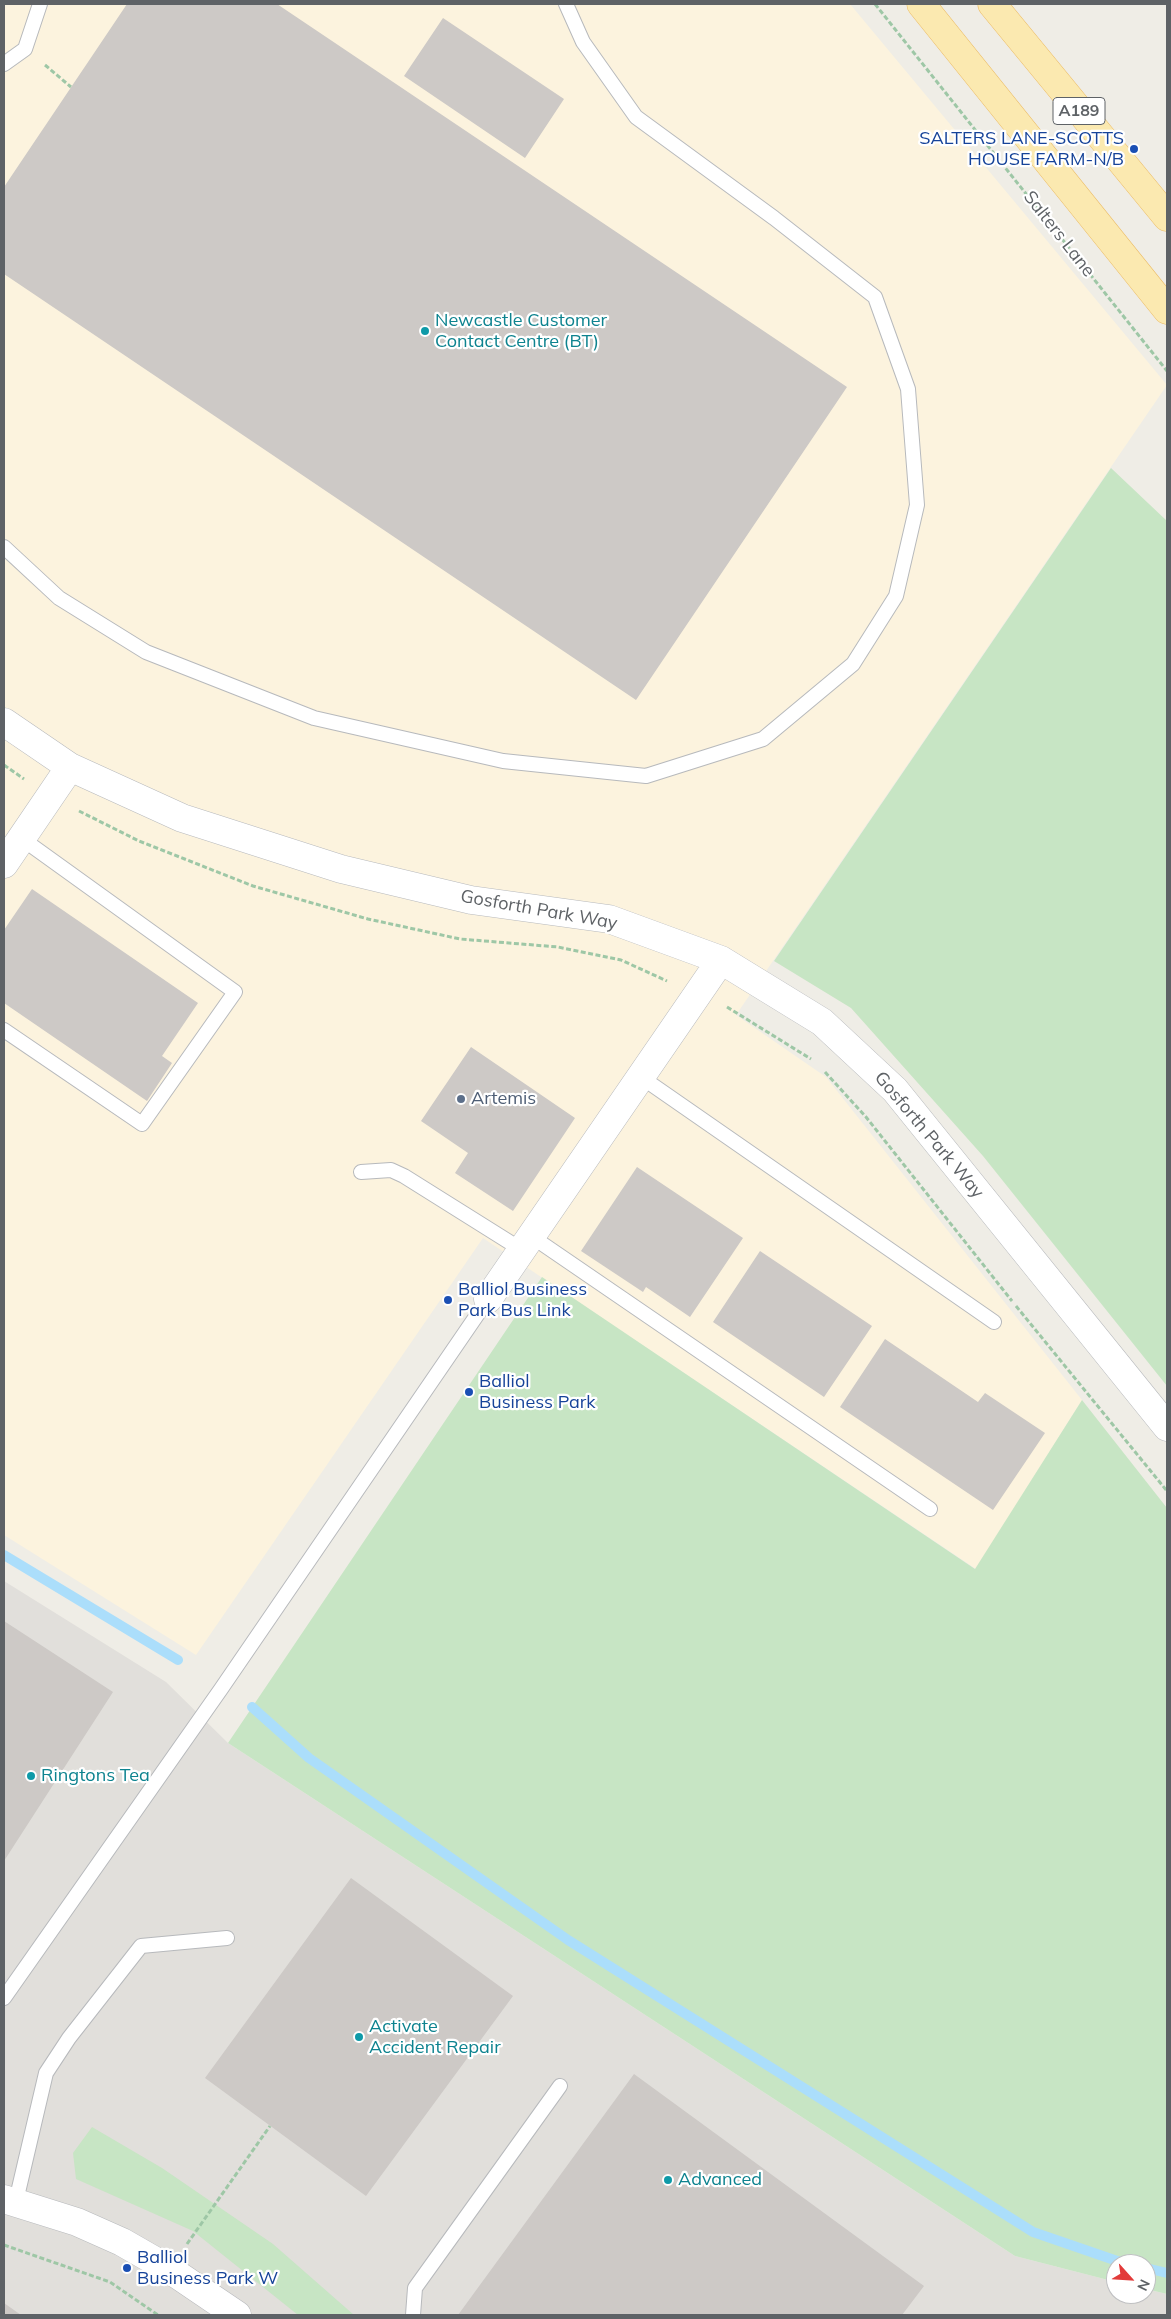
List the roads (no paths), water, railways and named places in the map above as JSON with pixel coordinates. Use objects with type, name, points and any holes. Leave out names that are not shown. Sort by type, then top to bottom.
[{"type":"main road","name":"Salters Lane","points":[[921,4],[1167,310]]},
{"type":"main road","name":"A189","points":[[992,4],[1167,217]]},
{"type":"street","name":"Gosforth Park Way","points":[[4,722],[70,767],[182,818],[340,869],[471,900],[609,919],[721,960],[822,1022],[895,1090],[1167,1428]]},
{"type":"street","points":[[10,851],[70,767]]},
{"type":"street","points":[[488,1300],[721,960]]},
{"type":"street","points":[[10,2200],[77,2222],[122,2242],[169,2269],[237,2315]]},
{"type":"lane","points":[[4,64],[25,49],[40,4]]},
{"type":"lane","points":[[4,547],[58,598],[146,652],[314,718],[503,762],[646,776],[763,739],[853,664],[896,596],[917,505],[908,389],[875,296],[774,218],[636,117],[583,42],[566,4]]},
{"type":"lane","points":[[4,1030],[142,1124],[235,992],[10,851]]},
{"type":"lane","points":[[641,1077],[994,1322]]},
{"type":"lane","points":[[361,1172],[391,1170],[526,1243],[930,1508]]},
{"type":"lane","points":[[4,1998],[221,1689],[488,1300]]},
{"type":"lane","points":[[10,2200],[46,2073],[69,2038],[141,1946],[227,1938]]},
{"type":"lane","points":[[413,2315],[415,2288],[560,2086]]},
{"type":"waterway","points":[[4,1555],[178,1660]]},
{"type":"waterway","points":[[252,1707],[309,1758],[568,1940],[1033,2232],[1106,2257]]},
{"type":"waterway","points":[[1156,2270],[1167,2273]]},
{"type":"place","name":"SALTERS LANE-SCOTTS HOUSE FARM-N/B","points":[[1134,149]]},
{"type":"place","name":"Newcastle Customer Contact Centre (BT)","points":[[425,331]]},
{"type":"place","name":"Artemis","points":[[461,1099]]},
{"type":"place","name":"Balliol Business Park Bus Link","points":[[448,1300]]},
{"type":"place","name":"Balliol Business Park","points":[[469,1392]]},
{"type":"place","name":"Ringtons Tea","points":[[31,1776]]},
{"type":"place","name":"Activate Accident Repair","points":[[359,2037]]},
{"type":"place","name":"Advanced","points":[[668,2180]]},
{"type":"place","name":"Balliol Business Park W","points":[[127,2268]]}]
